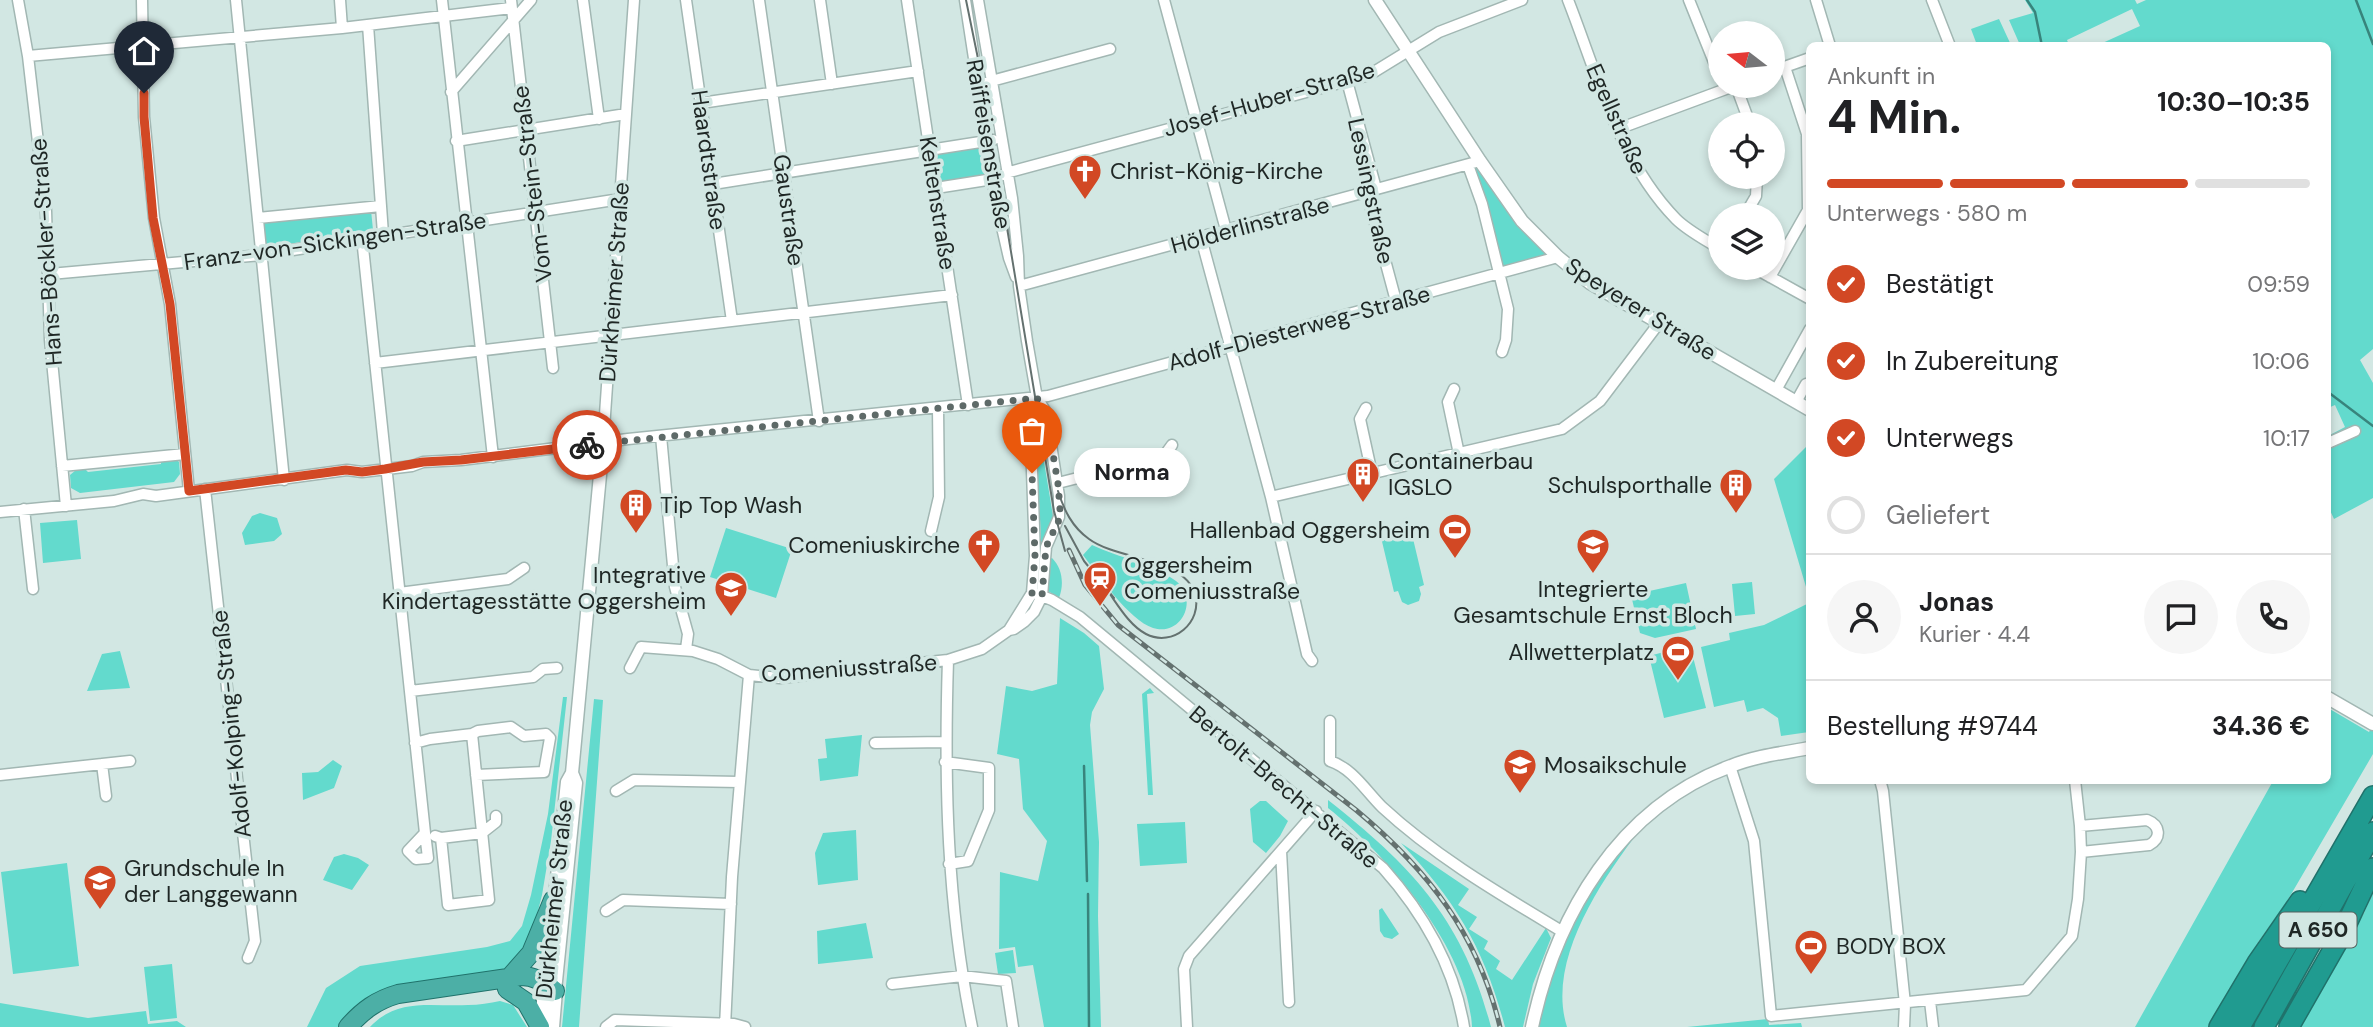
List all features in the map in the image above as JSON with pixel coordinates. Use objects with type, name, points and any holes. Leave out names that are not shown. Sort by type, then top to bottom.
[{"type":"highway","name":"A 650","points":[[2239,1027],[2373,796]]},
{"type":"highway","name":"A 650","points":[[2264,1027],[2373,832]]},
{"type":"highway","points":[[2219,1027],[2257,963],[2341,837],[2350,837]]},
{"type":"highway","points":[[2289,1027],[2342,934],[2373,868]]},
{"type":"highway","points":[[348,1027],[363,1010],[382,999],[415,991],[508,984],[531,953],[553,900]]},
{"type":"highway","points":[[361,1027],[381,1007],[402,999],[508,984],[529,976],[549,988]]},
{"type":"highway","points":[[508,984],[531,1007],[540,1027]]},
{"type":"main road","name":"Dürkheimer Straße","points":[[540,1027],[549,988]]},
{"type":"main road","name":"Dürkheimer Straße","points":[[549,988],[552,1027]]},
{"type":"street","name":"Hans-Böckler-Straße","points":[[18,0],[28,56],[46,211],[50,340],[66,506]]},
{"type":"street","points":[[142,0],[144,117],[153,218],[170,304],[189,491]]},
{"type":"street","points":[[236,0],[284,480]]},
{"type":"street","points":[[340,0],[342,28]]},
{"type":"street","points":[[442,0],[493,457]]},
{"type":"street","points":[[452,92],[531,0]]},
{"type":"street","points":[[583,0],[599,119]]},
{"type":"street","name":"Dürkheimer Straße","points":[[549,988],[553,900],[567,782],[572,773],[603,443],[634,0]]},
{"type":"street","name":"Haardtstraße","points":[[686,0],[732,321]]},
{"type":"street","name":"Gaustraße","points":[[759,0],[819,421]]},
{"type":"street","points":[[820,0],[832,84]]},
{"type":"street","name":"Keltenstraße","points":[[907,0],[968,405]]},
{"type":"street","name":"Raiffeisenstraße","points":[[965,0],[993,179],[1009,258],[1019,286]]},
{"type":"street","name":"Raiffeisenstraße","points":[[978,0],[1012,198],[1019,286],[1037,398],[1046,412],[1058,484],[1059,517],[1046,547],[1037,594]]},
{"type":"street","points":[[1164,0],[1226,230]]},
{"type":"street","name":"Speyerer Straße","points":[[1375,0],[1474,163],[1522,221],[1558,257],[1590,283],[1806,408]]},
{"type":"street","name":"Josef-Huber-Straße","points":[[936,188],[993,179],[1006,173],[1369,75],[1439,32],[1522,0]]},
{"type":"street","name":"Egellstraße","points":[[1568,0],[1628,154],[1644,182],[1678,221],[1708,241]]},
{"type":"street","points":[[1689,0],[1708,47]]},
{"type":"street","points":[[1816,0],[1829,42]]},
{"type":"street","points":[[1931,0],[1948,42]]},
{"type":"street","points":[[28,56],[342,28],[443,16],[511,4]]},
{"type":"street","name":"Vom-Stein-Straße","points":[[511,4],[553,368]]},
{"type":"street","points":[[368,25],[383,234]]},
{"type":"street","points":[[978,84],[1110,49]]},
{"type":"street","points":[[1806,59],[1785,66],[1806,131]]},
{"type":"street","points":[[701,103],[918,71]]},
{"type":"street","name":"Lessingstraße","points":[[1347,81],[1375,185],[1368,197],[1396,301]]},
{"type":"street","points":[[1618,129],[1708,95]]},
{"type":"street","points":[[456,141],[626,114]]},
{"type":"street","points":[[713,184],[1000,139]]},
{"type":"street","points":[[1474,163],[1508,309],[1506,340],[1502,352]]},
{"type":"street","name":"Hölderlinstraße","points":[[1019,286],[1474,163]]},
{"type":"street","name":"Franz-von-Sickingen-Straße","points":[[50,274],[261,255],[620,199]]},
{"type":"street","name":"Franz-von-Sickingen-Straße","points":[[258,218],[381,206]]},
{"type":"street","points":[[1785,251],[1806,214]]},
{"type":"street","points":[[362,238],[410,691],[423,743],[433,835],[448,905],[489,900],[472,734]]},
{"type":"street","points":[[1201,238],[1271,497],[1307,653],[1312,661]]},
{"type":"street","name":"Adolf-Diesterweg-Straße","points":[[0,512],[114,501],[143,494],[156,496],[346,470],[362,472],[423,462],[493,457],[661,436],[1037,398],[1558,257]]},
{"type":"street","points":[[1775,280],[1806,297]]},
{"type":"street","points":[[375,363],[952,295]]},
{"type":"street","points":[[1271,497],[1562,429],[1600,401],[1658,323]]},
{"type":"street","points":[[1776,390],[1806,335]]},
{"type":"street","points":[[1796,402],[1806,384]]},
{"type":"street","points":[[1454,389],[1448,402],[1459,454]]},
{"type":"street","points":[[1037,398],[1030,415],[1037,594]]},
{"type":"street","points":[[931,531],[939,497],[938,408]]},
{"type":"street","points":[[1366,408],[1360,419],[1372,474]]},
{"type":"street","points":[[2331,442],[2355,430]]},
{"type":"street","points":[[661,436],[675,587],[688,634],[686,649]]},
{"type":"street","points":[[1058,484],[1164,456],[1172,444]]},
{"type":"street","points":[[577,446],[601,466]]},
{"type":"street","points":[[62,467],[185,454]]},
{"type":"street","name":"Adolf-Kolping-Straße","points":[[205,489],[255,941],[248,958]]},
{"type":"street","points":[[24,509],[33,589]]},
{"type":"street","points":[[399,593],[508,579],[524,568]]},
{"type":"street","name":"Comeniusstraße","points":[[629,667],[641,647],[686,649],[708,654],[750,675],[780,678],[948,660],[982,649],[1009,629],[1014,629],[1024,622],[1034,612],[1037,594]]},
{"type":"street","name":"Bertolt-Brecht-Straße","points":[[1037,594],[1080,617],[1383,868],[1422,918],[1450,973],[1464,1027]]},
{"type":"street","points":[[948,660],[945,762],[949,864],[962,976],[972,1027]]},
{"type":"street","points":[[410,691],[533,677],[543,668],[556,668]]},
{"type":"street","points":[[725,1026],[739,782],[750,675]]},
{"type":"street","points":[[2331,700],[2373,724]]},
{"type":"street","points":[[1330,721],[1330,761],[1342,765],[1381,806],[1430,849],[1563,932]]},
{"type":"street","points":[[423,743],[430,739],[511,727],[524,736],[546,734],[551,738],[544,772],[476,775]]},
{"type":"street","points":[[875,743],[945,741]]},
{"type":"street","points":[[1532,1027],[1545,977],[1563,932],[1587,887],[1612,850],[1633,827],[1654,808],[1684,789],[1730,766],[1767,755],[1806,749]]},
{"type":"street","points":[[0,775],[130,761]]},
{"type":"street","points":[[945,762],[989,768],[989,810],[968,861],[949,864]]},
{"type":"street","points":[[102,764],[106,796]]},
{"type":"street","points":[[1730,766],[1754,841],[1771,1016],[2026,990],[2072,936],[2081,852],[2081,826],[2075,784]]},
{"type":"street","name":"Dürkheimer Straße","points":[[549,988],[576,783],[572,773]]},
{"type":"street","points":[[616,791],[634,780],[739,782]]},
{"type":"street","points":[[1881,784],[1905,1003],[1904,1027]]},
{"type":"street","points":[[1187,1027],[1184,969],[1189,956],[1316,811]]},
{"type":"street","points":[[433,835],[482,833],[496,822],[496,816]]},
{"type":"street","points":[[2081,826],[2147,820],[2154,824],[2158,832],[2156,840],[2149,845],[2081,852]]},
{"type":"street","points":[[1281,850],[1289,1002]]},
{"type":"street","points":[[606,911],[623,900],[731,904]]},
{"type":"street","points":[[892,984],[962,976],[1006,981],[1013,1027]]},
{"type":"street","points":[[1930,1001],[1933,1027]]},
{"type":"street","points":[[606,1027],[615,1020],[649,1024],[745,1027]]},
{"type":"shaded area","points":[[2025,0],[2135,0],[2137,4],[2146,0],[2373,0],[2373,349],[2360,360],[2373,383],[2373,498],[2334,519],[2331,512],[2331,434],[2345,427],[2335,405],[2331,407],[2331,42],[2105,42],[2140,26],[2132,9],[2067,40],[2068,42],[2019,42],[2009,20],[2033,13]]},
{"type":"shaded area","points":[[1999,19],[2010,42],[1976,42],[1971,29]]},
{"type":"shaded area","points":[[980,145],[985,178],[938,185],[933,152]]},
{"type":"shaded area","points":[[1479,164],[1553,256],[1502,270],[1472,167]]},
{"type":"shaded area","points":[[371,210],[373,230],[264,248],[261,222]]},
{"type":"shaded area","points":[[1035,425],[1038,425],[1054,522],[1042,553],[1039,553],[1038,543],[1041,538]]},
{"type":"shaded area","points":[[1806,447],[1806,587],[1774,479]]},
{"type":"shaded area","points":[[177,460],[180,474],[174,482],[80,493],[71,488],[70,475],[76,470],[85,469],[88,472]]},
{"type":"shaded area","points":[[260,513],[277,518],[282,534],[274,541],[245,545],[242,533],[252,516]]},
{"type":"shaded area","points":[[77,520],[81,559],[43,563],[40,523]]},
{"type":"shaded area","points":[[1410,526],[1424,585],[1419,587],[1419,601],[1408,605],[1402,602],[1398,591],[1394,592],[1380,533]]},
{"type":"shaded area","points":[[726,528],[792,549],[776,598],[710,577]]},
{"type":"shaded area","points":[[1092,545],[1156,570],[1176,581],[1186,597],[1184,615],[1179,622],[1172,627],[1153,628],[1134,616],[1083,555]]},
{"type":"shaded area","points":[[1052,558],[1062,577],[1059,598],[1048,591],[1049,559]]},
{"type":"shaded area","points":[[1752,582],[1755,614],[1735,616],[1732,584]]},
{"type":"shaded area","points":[[1686,583],[1696,629],[1655,638],[1640,633],[1631,595]]},
{"type":"shaded area","points":[[1806,604],[1806,732],[1781,736],[1778,718],[1763,708],[1747,712],[1744,700],[1714,707],[1701,647],[1730,640],[1729,633],[1764,625]]},
{"type":"shaded area","points":[[1060,618],[1099,646],[1104,689],[1092,712],[1090,725],[1099,842],[1101,1027],[1044,1027],[1033,965],[1018,967],[1015,947],[999,949],[1000,872],[1038,881],[1047,841],[1023,809],[1019,759],[997,754],[1006,686],[1032,691],[1057,684]]},
{"type":"shaded area","name":"Allwetterplatz","points":[[1690,645],[1706,708],[1664,718],[1649,656]]},
{"type":"shaded area","points":[[120,651],[130,688],[87,691],[102,654]]},
{"type":"shaded area","points":[[1150,688],[1154,693],[1147,694],[1153,795],[1148,795],[1142,694]]},
{"type":"shaded area","points":[[563,697],[567,697],[551,841],[542,895],[533,931],[524,952],[508,971],[397,991],[344,1027],[307,1027],[326,988],[360,966],[487,947],[510,941],[522,926],[548,814]]},
{"type":"shaded area","points":[[594,699],[603,700],[579,1027],[562,1027]]},
{"type":"shaded area","points":[[2331,710],[2369,732],[2373,725],[2373,754],[2286,903],[2259,941],[2208,1027],[2135,1027],[2271,784],[2331,784]]},
{"type":"shaded area","points":[[862,735],[858,776],[820,781],[818,759],[827,758],[825,739]]},
{"type":"shaded area","points":[[333,760],[342,766],[334,788],[303,800],[302,773],[318,772]]},
{"type":"shaded area","points":[[1328,800],[1385,849],[1431,898],[1466,956],[1491,1027],[1472,1027],[1467,997],[1456,966],[1440,935],[1398,877],[1375,851],[1328,808]]},
{"type":"shaded area","points":[[1260,801],[1266,801],[1288,821],[1266,853],[1253,842],[1250,809]]},
{"type":"shaded area","points":[[1185,822],[1187,863],[1140,866],[1137,824]]},
{"type":"shaded area","points":[[856,830],[858,880],[818,885],[815,853],[823,833]]},
{"type":"shaded area","points":[[1639,831],[1594,898],[1571,949],[1564,976],[1563,1002],[1567,1027],[1539,1027],[1557,962],[1574,920],[1609,863]]},
{"type":"shaded area","points":[[1401,843],[1469,889],[1458,905],[1477,917],[1469,929],[1488,941],[1484,949],[1500,961],[1496,969],[1512,980],[1546,928],[1551,938],[1533,984],[1523,1027],[1505,1027],[1488,973],[1466,928],[1438,886]]},
{"type":"shaded area","points":[[344,854],[369,865],[352,890],[323,880],[334,857]]},
{"type":"shaded area","points":[[67,863],[79,966],[13,974],[1,872]]},
{"type":"shaded area","points":[[2373,892],[2373,1027],[2300,1027],[2364,913]]},
{"type":"shaded area","points":[[1382,908],[1399,934],[1392,939],[1384,937],[1380,931],[1379,910]]},
{"type":"shaded area","points":[[866,923],[873,958],[818,964],[817,931]]},
{"type":"shaded area","points":[[1013,950],[1016,973],[998,974],[995,953]]},
{"type":"shaded area","points":[[172,964],[177,1018],[150,1021],[144,967]]},
{"type":"shaded area","points":[[500,1001],[513,1005],[527,1027],[370,1027],[392,1011],[404,1007],[476,1005]]},
{"type":"shaded area","points":[[0,1003],[88,1018],[146,1011],[148,1024],[177,1021],[186,1027],[0,1027]]},
{"type":"shaded area","points":[[1768,1019],[1769,1025],[1801,1023],[1802,1027],[1687,1027]]},
{"type":"waterway","points":[[2027,0],[2035,12],[2041,42]]},
{"type":"waterway","points":[[2356,0],[2373,44]]},
{"type":"waterway","points":[[2331,394],[2373,426]]},
{"type":"waterway","points":[[1084,766],[1087,881]]},
{"type":"waterway","points":[[1088,894],[1089,1027]]},
{"type":"tram line","points":[[966,0],[983,83],[1054,511],[1065,551]]},
{"type":"tram line","points":[[1058,491],[1069,518],[1089,539],[1101,546],[1164,566],[1189,582],[1195,594],[1195,614],[1184,630],[1166,638],[1156,637],[1146,634],[1134,625],[1107,590]]},
{"type":"tram line","points":[[1065,526],[1084,561],[1114,598]]},
{"type":"railway","points":[[1069,550],[1085,585],[1118,625],[1356,810],[1406,856],[1447,906],[1464,933],[1490,993],[1500,1027]]},
{"type":"way so far","points":[[587,445],[1037,398],[1046,412],[1060,508],[1059,520],[1046,547],[1042,596],[1032,593],[1035,556],[1032,473]]},
{"type":"place","name":"Christ-König-Kirche","points":[[1085,201]]},
{"type":"place","name":"Norma","points":[[1032,473]]},
{"type":"place","name":"Containerbau IGSLO","points":[[1363,504]]},
{"type":"place","name":"Schulsporthalle","points":[[1736,515]]},
{"type":"place","name":"Tip Top Wash","points":[[636,535]]},
{"type":"place","name":"Hallenbad Oggersheim","points":[[1455,560]]},
{"type":"place","name":"Comeniuskirche","points":[[984,575]]},
{"type":"place","name":"Integrierte Gesamtschule Ernst Bloch","points":[[1593,575]]},
{"type":"place","name":"Oggersheim Comeniusstraße","points":[[1100,608]]},
{"type":"place","name":"Integrative Kindertagesstätte Oggersheim","points":[[731,618]]},
{"type":"place","name":"Allwetterplatz","points":[[1678,682]]},
{"type":"place","name":"Mosaikschule","points":[[1520,795]]},
{"type":"place","name":"Grundschule In der Langgewann","points":[[100,911]]},
{"type":"place","name":"BODY BOX","points":[[1811,976]]},
{"type":"route","points":[[144,93],[153,218],[170,304],[189,491],[346,470],[362,472],[423,462],[587,445]]}]
